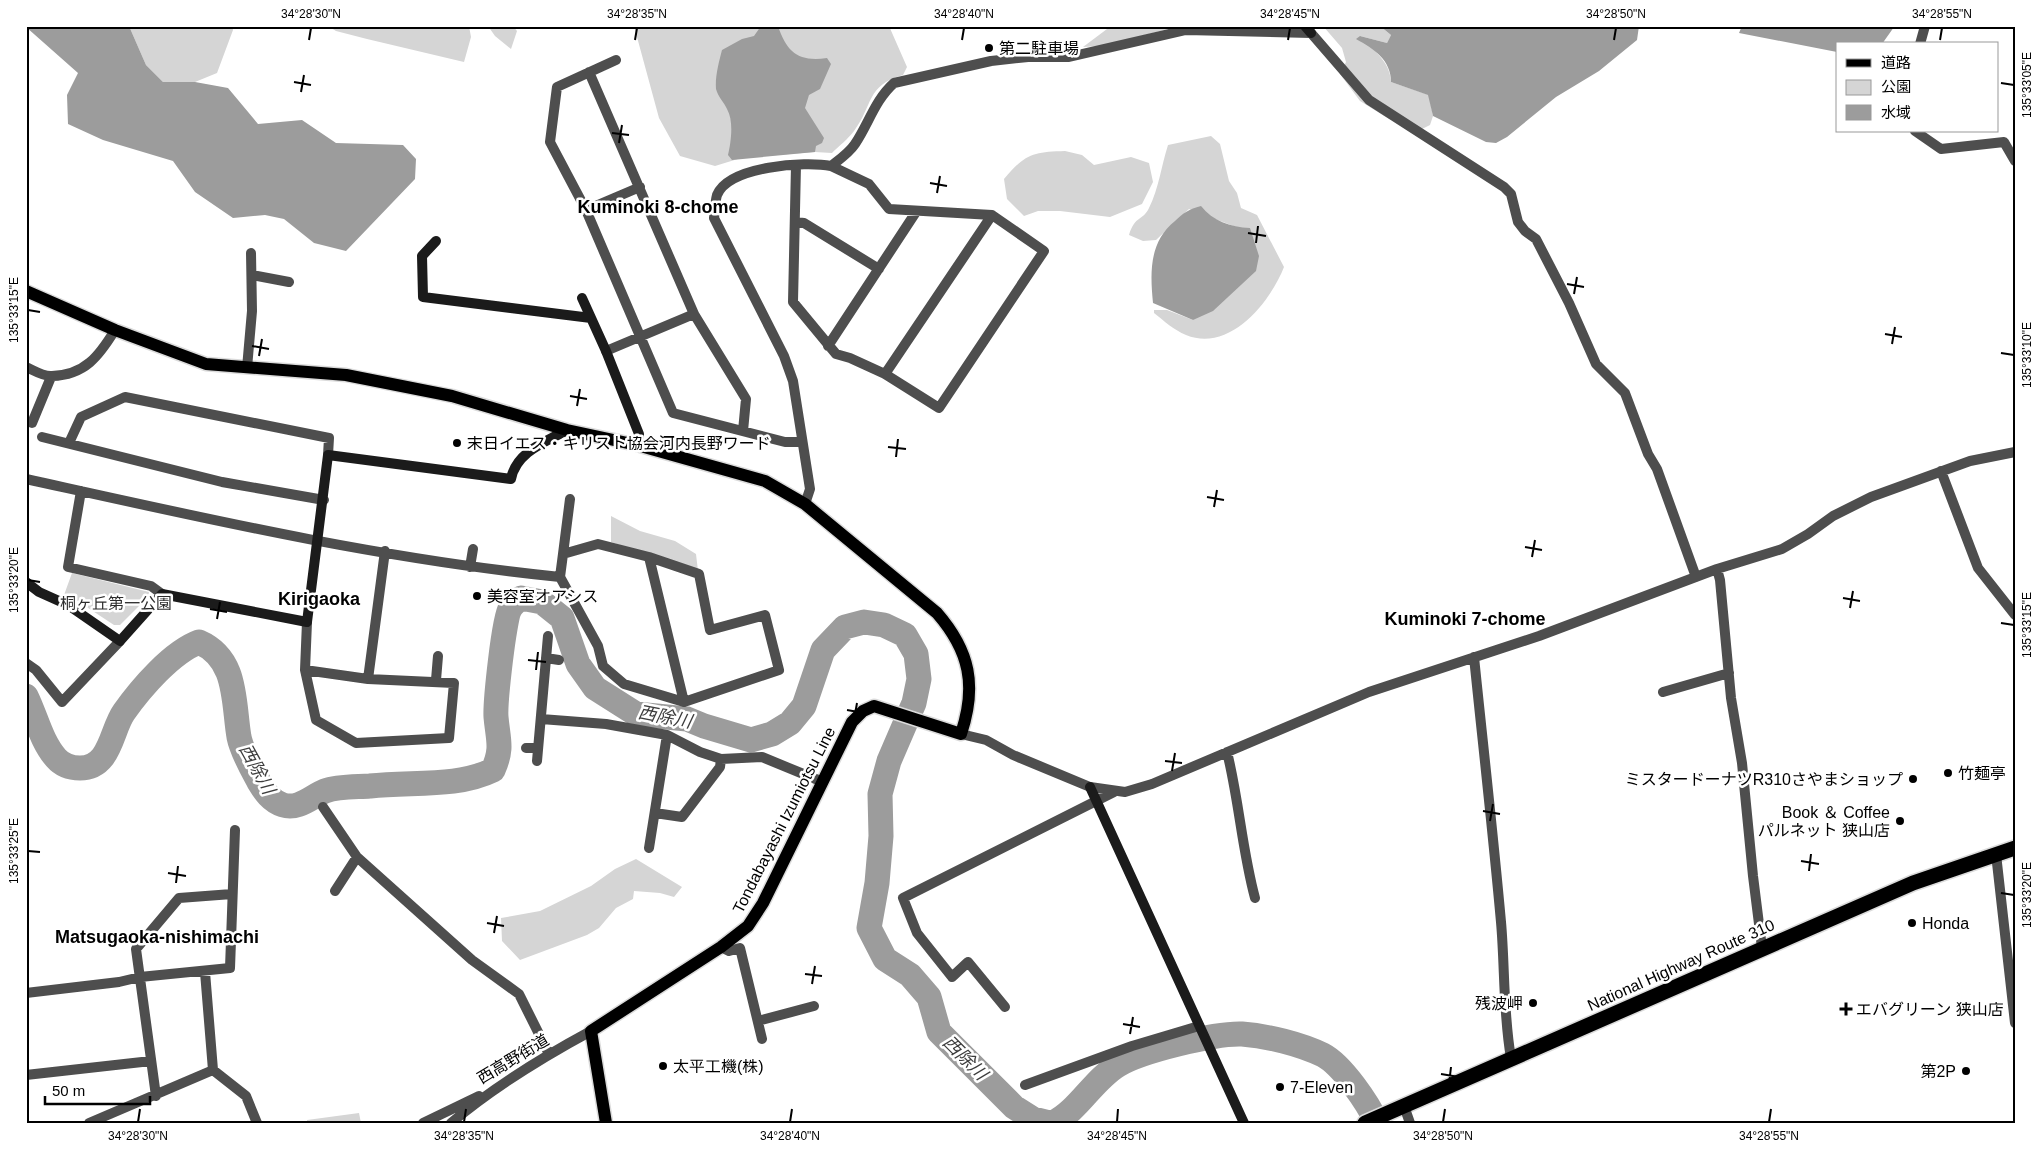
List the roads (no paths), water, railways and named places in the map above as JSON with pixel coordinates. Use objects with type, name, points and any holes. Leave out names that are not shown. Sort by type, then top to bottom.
[{"type":"highway","name":"National Highway Route 310","points":[[1365,1123],[1913,882],[2015,848]]},
{"type":"main road","points":[[26,291],[115,330],[206,364],[346,374],[452,396],[567,430],[637,445],[766,481],[805,504],[937,612],[953,631],[963,652],[970,691],[967,717],[961,734]]},
{"type":"main road","name":"Tondabayashi Izumiotsu Line","points":[[591,1031],[721,947],[748,926],[763,903],[852,722],[863,711],[874,706],[961,734]]},
{"type":"main road","points":[[591,1031],[606,1123]]},
{"type":"street","points":[[1921,42],[1925,26]]},
{"type":"street","points":[[831,166],[846,155],[855,144],[882,94],[894,83],[991,61],[1028,57],[1069,56],[1186,30],[1308,30],[1369,100],[1504,187],[1511,194],[1518,222],[1525,231],[1536,239],[1569,303],[1596,364],[1625,393],[1648,454],[1657,469],[1696,577]]},
{"type":"street","points":[[616,60],[556,87],[550,142],[586,210],[673,413],[785,442],[802,442]]},
{"type":"street","points":[[589,72],[694,314],[746,399],[743,431]]},
{"type":"street","points":[[1916,132],[1941,149],[2004,142],[2015,161]]},
{"type":"street","points":[[796,165],[793,302],[836,354],[850,358],[885,374],[939,408],[1044,251],[992,215],[889,209],[869,184],[831,166],[816,163],[796,165],[734,177],[717,194],[714,218],[784,356],[793,381],[810,489],[805,504]]},
{"type":"street","points":[[586,210],[640,187]]},
{"type":"street","points":[[828,346],[916,212]]},
{"type":"street","points":[[885,374],[992,215]]},
{"type":"street","points":[[795,222],[804,223],[879,269]]},
{"type":"street","points":[[436,241],[422,256],[423,297],[591,318]]},
{"type":"street","points":[[247,368],[252,310],[251,253]]},
{"type":"street","points":[[252,275],[289,282]]},
{"type":"street","points":[[582,298],[606,351],[639,434],[637,445]]},
{"type":"street","points":[[606,351],[694,314]]},
{"type":"street","points":[[26,367],[51,377],[82,369],[99,356],[115,330]]},
{"type":"street","points":[[32,423],[51,377]]},
{"type":"street","points":[[70,443],[81,417],[125,396],[329,438],[324,500],[307,622],[305,670],[316,720],[356,742],[449,738],[454,683],[436,680],[368,679],[305,670]]},
{"type":"street","points":[[328,455],[511,479],[513,471],[524,454],[567,430]]},
{"type":"street","points":[[42,437],[222,482],[324,500]]},
{"type":"street","points":[[961,734],[986,740],[1013,755],[1090,787],[1114,792],[1125,792],[1152,784],[1369,692],[1539,636],[1717,569],[1782,549],[1833,516],[1865,500],[1970,461],[2015,452]]},
{"type":"street","points":[[1941,471],[1978,568],[2015,614]]},
{"type":"street","points":[[26,479],[202,519],[318,541],[470,567],[560,577]]},
{"type":"street","points":[[81,491],[68,568],[151,586],[162,594],[307,622]]},
{"type":"street","points":[[562,554],[598,544],[649,557],[698,574],[710,630],[765,615],[779,670],[684,702],[624,684],[603,666],[598,646],[560,577],[562,554],[570,499]]},
{"type":"street","points":[[470,567],[473,549]]},
{"type":"street","points":[[368,679],[385,551]]},
{"type":"street","points":[[649,557],[684,702]]},
{"type":"street","points":[[1717,569],[1720,580],[1729,673],[1742,763],[1762,948]]},
{"type":"street","points":[[26,582],[38,592],[68,605],[120,641]]},
{"type":"street","points":[[26,663],[36,670],[62,702],[162,594]]},
{"type":"street","points":[[537,761],[548,636]]},
{"type":"street","points":[[436,680],[438,656]]},
{"type":"street","points":[[1474,657],[1506,976],[1506,1018],[1511,1058]]},
{"type":"street","points":[[546,658],[559,660]]},
{"type":"street","points":[[1663,692],[1729,673]]},
{"type":"street","points":[[541,719],[606,724],[667,735],[700,752],[721,758],[762,758],[823,782]]},
{"type":"street","points":[[649,848],[667,735]]},
{"type":"street","points":[[526,748],[538,748]]},
{"type":"street","points":[[1227,752],[1233,776],[1248,871],[1255,898]]},
{"type":"street","points":[[655,813],[682,817],[720,767],[721,758]]},
{"type":"street","points":[[1090,787],[1244,1123]]},
{"type":"street","points":[[1005,1007],[968,962],[952,977],[918,933],[903,898],[1114,792]]},
{"type":"street","points":[[323,807],[357,857],[472,960],[519,994],[549,1054]]},
{"type":"street","points":[[26,993],[119,982],[140,977],[230,968],[235,830]]},
{"type":"street","points":[[1996,854],[2015,1023]]},
{"type":"street","points":[[335,891],[357,857]]},
{"type":"street","points":[[156,1096],[136,949],[178,898],[232,894]]},
{"type":"street","points":[[721,947],[728,951],[740,948],[762,1039]]},
{"type":"street","points":[[205,972],[213,1070],[246,1096],[257,1123]]},
{"type":"street","points":[[758,1021],[814,1006]]},
{"type":"street","points":[[1026,1084],[1123,1049],[1200,1028]]},
{"type":"street","name":"西高野街道","points":[[424,1123],[477,1095],[482,1097],[549,1054],[591,1031]]},
{"type":"street","points":[[26,1074],[152,1061]]},
{"type":"street","points":[[89,1123],[156,1096],[213,1070]]},
{"type":"street","points":[[452,1123],[482,1097]]},
{"type":"street","points":[[1400,1107],[1410,1123]]},
{"type":"water","points":[[129,26],[146,65],[163,82],[195,82],[228,88],[258,124],[302,120],[336,143],[403,145],[416,159],[415,179],[346,251],[314,243],[284,219],[265,215],[233,218],[195,192],[173,161],[103,140],[68,124],[67,95],[78,73],[26,27]]},
{"type":"water","points":[[761,26],[778,26],[786,43],[795,54],[817,59],[827,58],[831,64],[820,89],[809,95],[805,108],[824,138],[822,143],[816,146],[815,152],[732,160],[728,155],[731,138],[731,119],[716,89],[716,79],[722,50],[742,39],[754,36]]},
{"type":"water","points":[[1380,26],[1639,26],[1637,40],[1599,71],[1556,97],[1507,137],[1496,143],[1486,142],[1433,116],[1428,95],[1391,82],[1385,61],[1375,51],[1356,39],[1360,36],[1387,43],[1391,35]]},
{"type":"water","points":[[1742,26],[1894,27],[1883,42],[1836,42],[1836,52],[1739,33]]},
{"type":"water","points":[[1201,206],[1211,216],[1222,222],[1250,228],[1259,256],[1256,271],[1213,311],[1193,320],[1153,303],[1152,269],[1156,248],[1166,229],[1193,208]]},
{"type":"waterway","name":"西除川","points":[[26,696],[43,736],[56,758],[61,763],[70,767],[90,766],[98,762],[104,755],[124,712],[139,692],[168,662],[199,642],[212,650],[221,659],[227,670],[234,696],[240,743],[259,782],[272,799],[283,805],[294,806],[325,791],[336,788],[449,782],[479,776],[493,770],[499,750],[496,709],[505,628],[510,609],[521,598],[542,602],[562,618],[578,664],[595,688],[636,714],[687,719],[751,740],[772,734],[790,723],[804,706],[823,650],[845,627],[864,622],[884,625],[905,635],[916,654],[919,679],[914,703],[889,761],[880,794],[881,836],[877,883],[869,928],[885,959],[910,975],[929,997],[939,1032],[1014,1107],[1033,1119],[1049,1123]]},
{"type":"waterway","name":"西除川","points":[[1053,1123],[1071,1111],[1109,1071],[1118,1065],[1160,1049],[1230,1034],[1242,1034],[1284,1041],[1323,1055],[1338,1067],[1354,1085],[1377,1123]]},
{"type":"place","name":"第二駐車場","points":[[989,48]]},
{"type":"place","name":"末日イエス・キリスト協会河内長野ワード","points":[[457,443]]},
{"type":"place","name":"美容室オアシス","points":[[477,596]]},
{"type":"place","name":"竹麺亭","points":[[1948,773]]},
{"type":"place","name":"ミスタードーナツR310さやまショップ","points":[[1913,779]]},
{"type":"place","name":"Book ＆ Coffee パルネット 狭山店","points":[[1900,821]]},
{"type":"place","name":"Honda","points":[[1912,923]]},
{"type":"place","name":"残波岬","points":[[1533,1003]]},
{"type":"place","name":"エバグリーン 狭山店","points":[[1846,1009]]},
{"type":"place","name":"太平工機(株)","points":[[663,1066]]},
{"type":"place","name":"第2P","points":[[1966,1071]]},
{"type":"place","name":"7-Eleven","points":[[1280,1087]]},
{"type":"district","name":"Kuminoki 8-chome","points":[[658,207]]},
{"type":"district","name":"Kirigaoka","points":[[319,599]]},
{"type":"district","name":"Kuminoki 7-chome","points":[[1465,619]]},
{"type":"district","name":"Matsugaoka-nishimachi","points":[[157,937]]},
{"type":"park label","name":"桐ヶ丘第一公園","points":[[116,603]]}]
